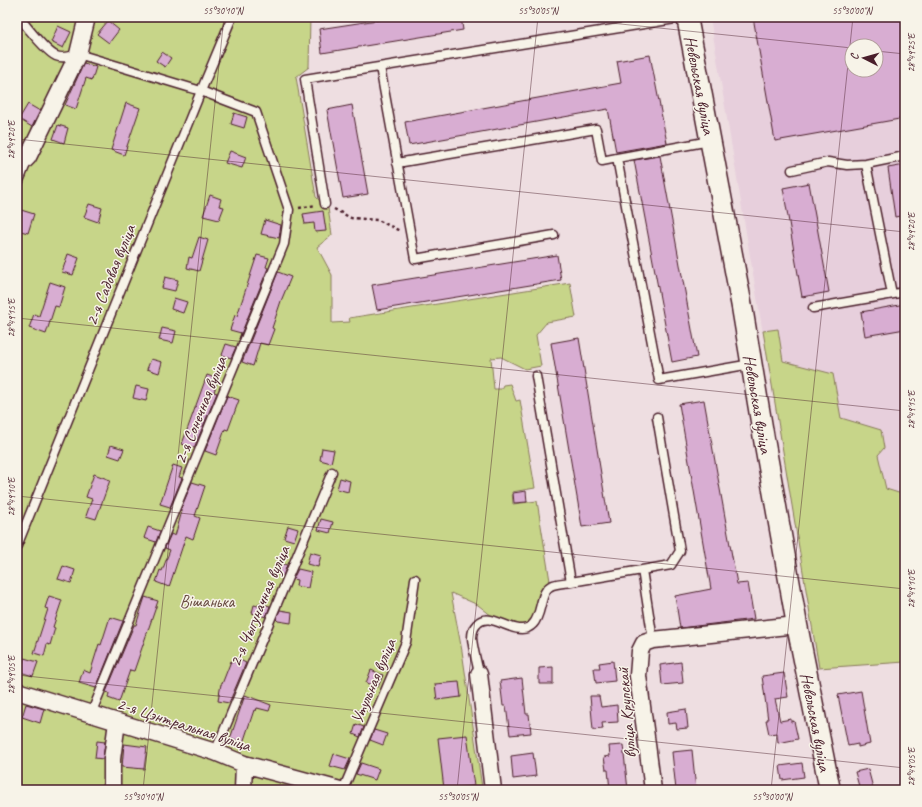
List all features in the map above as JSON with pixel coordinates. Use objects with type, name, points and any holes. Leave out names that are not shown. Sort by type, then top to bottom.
[{"type":"street","points":[[23,163],[78,54],[87,17]]},
{"type":"street","name":"Невельская вуліца","points":[[687,17],[752,364],[797,625],[830,790]]},
{"type":"street","points":[[653,640],[797,625]]},
{"type":"street","name":"вуліца Крупскай","points":[[653,640],[644,643],[640,651],[638,676],[653,790]]},
{"type":"street","points":[[479,674],[493,790]]},
{"type":"street","name":"2-я Цэнтральная вуліца","points":[[17,691],[215,752],[244,764],[340,790]]},
{"type":"street","points":[[112,790],[112,759],[117,722]]},
{"type":"street","points":[[243,790],[244,764]]},
{"type":"lane","points":[[19,17],[46,48],[56,56],[67,58],[78,54],[201,91]]},
{"type":"lane","name":"2-я Садовая вуліца","points":[[17,546],[232,17]]},
{"type":"lane","points":[[325,204],[305,79],[687,17]]},
{"type":"lane","points":[[380,67],[415,259],[554,235]]},
{"type":"lane","name":"2-я Сонечная вуліца","points":[[91,714],[284,244],[289,210],[256,112],[201,91]]},
{"type":"lane","points":[[397,163],[596,129],[602,161],[711,141]]},
{"type":"lane","points":[[792,170],[828,162],[847,165],[866,164],[905,156]]},
{"type":"lane","points":[[617,158],[659,380],[752,364]]},
{"type":"lane","points":[[17,186],[23,163]]},
{"type":"lane","points":[[866,164],[892,294]]},
{"type":"lane","points":[[813,308],[905,292]]},
{"type":"lane","points":[[536,376],[572,582]]},
{"type":"lane","points":[[479,674],[472,638],[473,629],[478,622],[484,619],[518,629],[527,629],[533,624],[540,612],[543,598],[547,590],[552,585],[671,565],[680,551],[657,417]]},
{"type":"lane","name":"2-я Чыгуначная вуліца","points":[[215,752],[332,472]]},
{"type":"lane","points":[[642,570],[653,640]]},
{"type":"lane","name":"Утульная вуліца","points":[[343,790],[406,642],[415,579]]},
{"type":"path","points":[[289,210],[325,204],[351,218],[378,220],[398,230],[411,240]]},
{"type":"shaded area","points":[[710,17],[905,17],[905,662],[819,668]]},
{"type":"green space","name":"Вішанька","points":[[17,17],[310,17],[309,67],[296,77],[316,197],[328,208],[332,235],[317,247],[332,275],[332,323],[350,322],[349,318],[570,283],[576,317],[547,322],[536,335],[541,366],[525,369],[501,357],[491,358],[494,389],[501,389],[503,385],[510,384],[516,401],[520,400],[535,488],[512,492],[513,504],[537,501],[550,581],[544,587],[539,597],[536,611],[530,621],[525,625],[519,625],[492,616],[478,605],[451,593],[462,651],[482,788],[488,788],[488,790],[17,790]]},
{"type":"green space","points":[[778,329],[783,361],[833,374],[841,418],[881,430],[884,448],[878,455],[886,489],[905,495],[905,524],[898,530],[905,532],[905,662],[819,668],[763,331]]},
{"type":"building","points":[[397,17],[461,17],[463,30],[322,53],[319,29]]},
{"type":"building","points":[[753,17],[905,17],[905,118],[775,141]]},
{"type":"building","points":[[108,21],[119,30],[109,43],[97,34]]},
{"type":"building","points":[[58,26],[71,32],[63,48],[51,42]]},
{"type":"building","points":[[162,52],[171,58],[165,67],[156,61]]},
{"type":"building","points":[[650,55],[667,143],[616,152],[608,109],[409,145],[405,122],[621,83],[617,61]]},
{"type":"building","points":[[84,63],[96,67],[92,80],[86,78],[76,109],[65,105]]},
{"type":"building","points":[[126,103],[140,108],[124,155],[111,150]]},
{"type":"building","points":[[28,104],[40,111],[32,127],[19,119]]},
{"type":"building","points":[[352,105],[368,194],[343,198],[327,110]]},
{"type":"building","points":[[234,113],[247,117],[244,128],[231,124]]},
{"type":"building","points":[[58,125],[68,128],[64,143],[53,139]]},
{"type":"building","points":[[230,151],[246,157],[242,168],[225,163]]},
{"type":"building","points":[[660,156],[697,357],[672,362],[634,160]]},
{"type":"building","points":[[905,165],[905,215],[895,217],[888,168]]},
{"type":"building","points":[[809,183],[829,292],[802,297],[783,188]]},
{"type":"building","points":[[210,195],[221,199],[219,206],[224,207],[219,220],[203,216]]},
{"type":"building","points":[[89,204],[102,208],[98,222],[84,217]]},
{"type":"building","points":[[21,210],[34,214],[28,233],[17,230]]},
{"type":"building","points":[[323,211],[326,231],[315,232],[314,223],[305,224],[303,214]]},
{"type":"building","points":[[265,220],[281,225],[279,238],[261,234]]},
{"type":"building","points":[[199,237],[208,240],[199,271],[187,268],[189,257],[192,258]]},
{"type":"building","points":[[68,254],[79,258],[73,275],[62,272]]},
{"type":"building","points":[[257,255],[269,258],[266,267],[268,268],[239,339],[241,333],[230,330],[235,315],[237,316]]},
{"type":"building","points":[[557,255],[561,280],[377,310],[372,285]]},
{"type":"building","points":[[278,272],[291,277],[281,301],[272,328],[274,329],[268,345],[260,343],[253,366],[242,362]]},
{"type":"building","points":[[165,277],[178,280],[175,291],[162,288]]},
{"type":"building","points":[[50,282],[65,287],[59,307],[55,306],[46,334],[29,328],[34,314],[39,316]]},
{"type":"building","points":[[174,298],[187,302],[183,313],[171,309]]},
{"type":"building","points":[[905,304],[905,329],[865,336],[861,312]]},
{"type":"building","points":[[162,328],[176,331],[173,343],[159,340]]},
{"type":"building","points":[[579,338],[609,523],[582,527],[551,343]]},
{"type":"building","points":[[226,344],[236,347],[231,358],[222,355]]},
{"type":"building","points":[[151,359],[162,362],[159,373],[147,369]]},
{"type":"building","points":[[207,375],[218,379],[214,392],[217,393],[194,448],[182,444]]},
{"type":"building","points":[[136,386],[149,389],[146,401],[133,398]]},
{"type":"building","points":[[227,396],[239,400],[228,430],[225,429],[216,455],[205,451]]},
{"type":"building","points":[[704,400],[737,584],[748,583],[754,619],[680,628],[675,596],[711,589],[679,404]]},
{"type":"building","points":[[111,445],[124,449],[120,459],[108,455]]},
{"type":"building","points":[[322,448],[334,450],[331,463],[320,460]]},
{"type":"building","points":[[173,465],[182,468],[179,477],[182,478],[170,507],[160,504]]},
{"type":"building","points":[[94,474],[110,480],[96,519],[86,516],[92,499],[86,497]]},
{"type":"building","points":[[340,478],[350,481],[348,492],[337,489]]},
{"type":"building","points":[[192,482],[205,486],[195,516],[200,518],[193,539],[186,536],[169,587],[156,582],[170,550],[165,548],[166,545],[171,534],[175,536],[182,511],[180,511]]},
{"type":"building","points":[[526,491],[527,502],[514,503],[513,493]]},
{"type":"building","points":[[321,519],[333,522],[330,533],[318,530]]},
{"type":"building","points":[[288,526],[298,529],[294,541],[284,538]]},
{"type":"building","points":[[148,527],[160,531],[156,542],[144,538]]},
{"type":"building","points":[[310,552],[321,555],[318,567],[307,564]]},
{"type":"building","points":[[276,562],[287,565],[283,576],[273,573]]},
{"type":"building","points":[[63,566],[75,570],[71,583],[58,579]]},
{"type":"building","points":[[298,569],[311,572],[308,588],[296,586],[297,580],[293,579]]},
{"type":"building","points":[[49,596],[62,600],[53,627],[55,628],[50,645],[47,644],[44,656],[34,653],[48,609],[45,608]]},
{"type":"building","points":[[145,597],[158,601],[134,671],[130,670],[119,702],[108,698],[109,693],[106,692],[134,625],[136,625]]},
{"type":"building","points":[[259,603],[270,606],[266,617],[252,613],[254,605],[258,606]]},
{"type":"building","points":[[280,610],[292,612],[291,623],[278,621],[276,619]]},
{"type":"building","points":[[110,617],[123,621],[96,688],[79,683],[83,670],[90,673],[99,644],[101,645]]},
{"type":"building","points":[[24,658],[38,662],[33,676],[20,672]]},
{"type":"building","points":[[236,658],[246,663],[229,703],[218,701],[221,684],[231,661],[234,662]]},
{"type":"building","points":[[613,661],[615,681],[596,683],[594,668],[600,668],[599,663]]},
{"type":"building","points":[[681,662],[683,683],[662,685],[660,665]]},
{"type":"building","points":[[553,667],[553,684],[539,684],[539,668]]},
{"type":"building","points":[[371,670],[383,675],[378,687],[366,683]]},
{"type":"building","points":[[784,673],[788,697],[775,699],[780,721],[791,719],[791,722],[794,721],[798,739],[778,743],[777,733],[769,734],[766,720],[768,720],[762,676]]},
{"type":"building","points":[[522,678],[526,714],[529,714],[531,733],[510,735],[506,706],[503,706],[500,681]]},
{"type":"building","points":[[459,682],[461,697],[437,700],[435,684]]},
{"type":"building","points":[[861,691],[870,744],[858,747],[858,744],[848,746],[838,695]]},
{"type":"building","points":[[245,695],[271,705],[269,711],[257,708],[256,711],[254,710],[243,743],[230,739]]},
{"type":"building","points":[[590,696],[599,696],[601,707],[617,705],[618,722],[602,723],[603,729],[593,730]]},
{"type":"building","points":[[26,704],[44,709],[40,723],[22,717]]},
{"type":"building","points":[[686,709],[688,728],[677,729],[676,723],[668,724],[667,712]]},
{"type":"building","points":[[356,724],[364,727],[360,737],[353,734]]},
{"type":"building","points":[[374,730],[387,734],[383,745],[370,740]]},
{"type":"building","points":[[467,735],[474,786],[444,789],[438,738]]},
{"type":"building","points":[[97,741],[105,742],[103,759],[95,758]]},
{"type":"building","points":[[124,744],[147,747],[144,769],[122,767]]},
{"type":"building","points":[[623,745],[628,790],[610,790],[608,770],[606,770],[604,757],[610,756],[609,746]]},
{"type":"building","points":[[692,750],[696,790],[676,790],[672,752]]},
{"type":"building","points":[[533,753],[536,776],[513,779],[511,756]]},
{"type":"building","points":[[334,754],[350,759],[345,770],[330,766]]},
{"type":"building","points":[[361,763],[379,769],[375,780],[356,774]]},
{"type":"building","points":[[802,763],[804,777],[782,780],[780,766]]},
{"type":"building","points":[[868,769],[873,788],[860,790],[855,772]]}]
